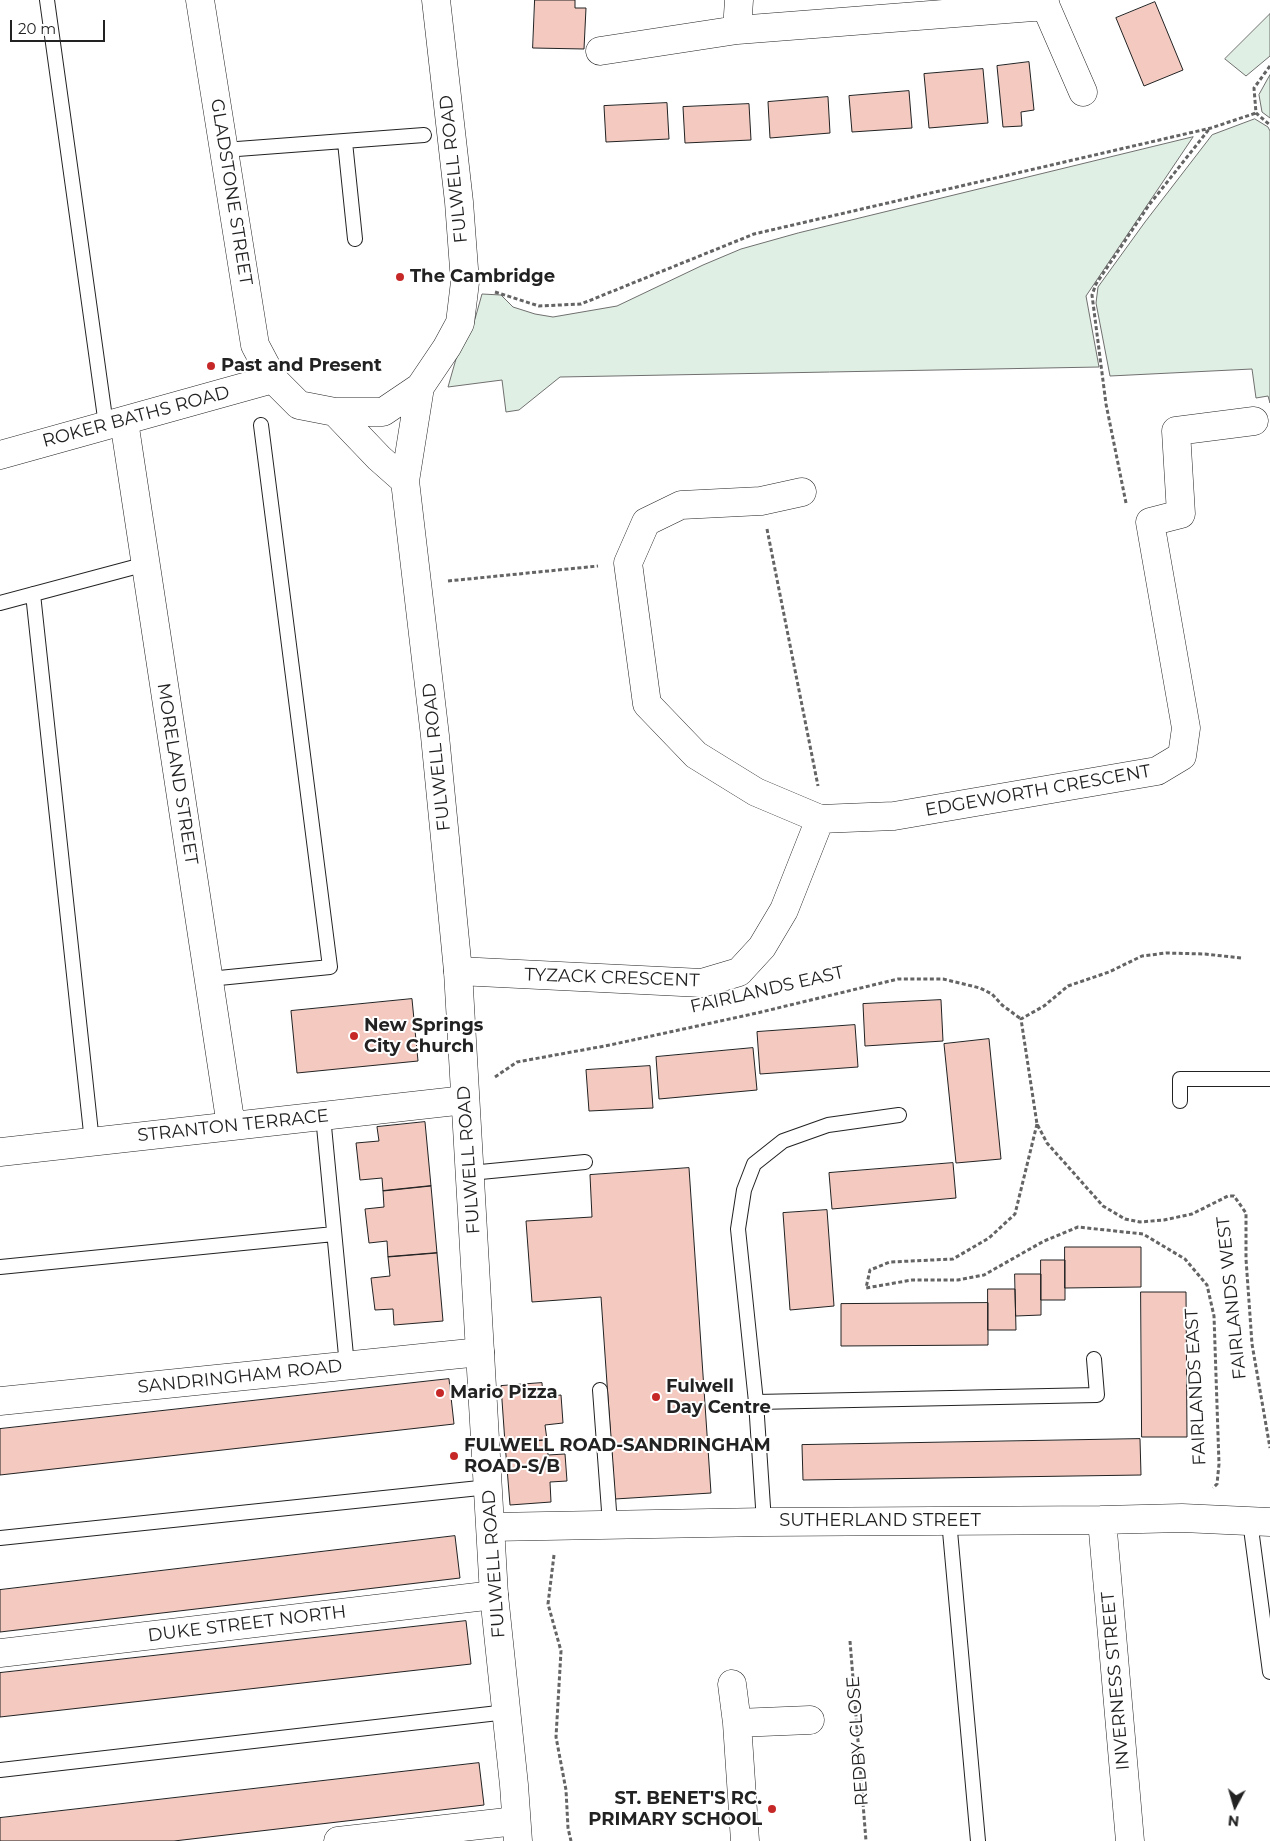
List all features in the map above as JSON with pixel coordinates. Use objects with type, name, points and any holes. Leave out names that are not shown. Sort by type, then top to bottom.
[{"type":"street","name":"GLADSTONE STREET","points":[[200,0],[255,344],[272,380]]},
{"type":"street","name":"FULWELL ROAD","points":[[272,380],[299,405],[335,412],[383,412],[420,387],[447,347],[460,323],[465,282],[459,202],[436,0]]},
{"type":"street","points":[[737,30],[739,0]]},
{"type":"street","points":[[600,51],[737,30],[1044,3],[1083,92]]},
{"type":"street","name":"ROKER BATHS ROAD","points":[[0,455],[272,380]]},
{"type":"street","name":"FULWELL ROAD","points":[[420,387],[404,481],[436,736],[458,971],[494,1595],[507,1712],[517,1831]]},
{"type":"street","points":[[335,412],[404,481]]},
{"type":"street","points":[[1150,522],[1181,514],[1176,431],[1254,421]]},
{"type":"street","name":"MORELAND STREET","points":[[115,423],[146,564],[231,1126]]},
{"type":"street","points":[[802,492],[761,501],[681,504],[646,522],[628,562],[647,704],[696,755],[756,792],[820,819]]},
{"type":"street","name":"EDGEWORTH CRESCENT","points":[[820,819],[894,816],[1157,771],[1182,756],[1186,728],[1150,522]]},
{"type":"street","name":"TYZACK CRESCENT","points":[[458,971],[702,984],[739,972],[762,946],[784,910],[820,819]]},
{"type":"street","name":"STRANTON TERRACE","points":[[0,1152],[465,1100]]},
{"type":"street","name":"SANDRINGHAM ROAD","points":[[0,1401],[480,1352]]},
{"type":"street","name":"SUTHERLAND STREET","points":[[491,1527],[1182,1518],[1260,1522]]},
{"type":"street","name":"INVERNESS STREET","points":[[1102,1520],[1130,1841]]},
{"type":"street","name":"DUKE STREET NORTH","points":[[0,1653],[494,1595]]},
{"type":"street","points":[[732,1684],[737,1723],[746,1841]]},
{"type":"street","points":[[737,1723],[810,1720]]},
{"type":"street","points":[[338,1841],[517,1831]]},
{"type":"lane","points":[[47,0],[115,423]]},
{"type":"lane","points":[[224,150],[424,135]]},
{"type":"lane","points":[[345,142],[355,239]]},
{"type":"lane","points":[[208,979],[330,967],[261,425]]},
{"type":"lane","points":[[0,603],[146,564]]},
{"type":"lane","points":[[33,594],[92,1142]]},
{"type":"lane","points":[[1180,1101],[1180,1079],[1270,1079]]},
{"type":"lane","points":[[764,1522],[756,1402],[738,1228],[744,1190],[754,1164],[783,1141],[828,1125],[899,1115]]},
{"type":"lane","points":[[323,1116],[347,1366]]},
{"type":"lane","points":[[470,1173],[585,1162]]},
{"type":"lane","points":[[0,1267],[334,1234]]},
{"type":"lane","points":[[756,1402],[1097,1395],[1094,1359]]},
{"type":"lane","points":[[600,1390],[610,1524]]},
{"type":"lane","points":[[0,1538],[489,1487]]},
{"type":"lane","points":[[949,1520],[978,1841]]},
{"type":"lane","points":[[1260,1522],[1270,1672]]},
{"type":"lane","points":[[0,1770],[507,1712]]},
{"type":"path","points":[[1270,66],[1254,88],[1256,113],[1270,125]]},
{"type":"path","points":[[465,282],[538,306],[580,304],[754,234],[1211,128],[1256,113]]},
{"type":"path","points":[[1150,522],[1127,510],[1106,404],[1092,295],[1096,284],[1149,205],[1211,128]]},
{"type":"path","points":[[761,501],[819,791],[820,819]]},
{"type":"path","points":[[417,584],[628,562]]},
{"type":"path","points":[[1021,1019],[1044,1006],[1068,986],[1109,972],[1142,956],[1166,953],[1205,954],[1241,958]]},
{"type":"path","name":"FAIRLANDS EAST","points":[[465,1100],[516,1062],[610,1045],[898,979],[943,980],[980,988],[992,994],[1002,1006],[1021,1019]]},
{"type":"path","name":"FAIRLANDS WEST","points":[[1021,1019],[1037,1124],[1047,1143],[1103,1206],[1125,1218],[1140,1222],[1164,1220],[1192,1214],[1228,1196],[1234,1196],[1246,1212],[1246,1259],[1252,1344],[1270,1448]]},
{"type":"path","name":"FAIRLANDS EAST","points":[[1037,1124],[1015,1214],[989,1238],[953,1259],[890,1262],[870,1270],[866,1288],[912,1280],[958,1280],[984,1275],[1044,1241],[1078,1228],[1143,1234],[1185,1259],[1207,1285],[1214,1316],[1219,1464],[1217,1484],[1182,1518]]},
{"type":"path","points":[[557,1526],[548,1604],[561,1651],[556,1737],[566,1790],[568,1828],[571,1841]]},
{"type":"path","name":"REDBY CLOSE","points":[[850,1641],[866,1841]]},
{"type":"green space","points":[[1270,14],[1270,56],[1246,76],[1225,59]]},
{"type":"green space","points":[[1270,75],[1270,118],[1262,112],[1259,95]]},
{"type":"green space","points":[[1255,119],[1268,127],[1270,131],[1270,403],[1268,396],[1256,398],[1252,369],[1110,376],[1096,303],[1098,287],[1212,135]]},
{"type":"green space","points":[[1193,137],[1086,296],[1099,367],[560,377],[519,410],[506,412],[502,380],[448,387],[456,359],[473,326],[482,294],[501,295],[513,307],[553,317],[617,306],[741,249],[798,233]]},
{"type":"building","points":[[535,0],[575,0],[575,8],[586,8],[584,49],[533,48]]},
{"type":"building","points":[[1155,2],[1183,70],[1144,86],[1116,18]]},
{"type":"building","points":[[1029,62],[1034,110],[1021,112],[1022,126],[1003,127],[997,66]]},
{"type":"building","points":[[983,69],[988,123],[929,128],[924,74]]},
{"type":"building","points":[[909,91],[912,128],[852,132],[849,96]]},
{"type":"building","points":[[828,97],[830,133],[770,138],[768,102]]},
{"type":"building","points":[[667,103],[669,139],[606,142],[604,106]]},
{"type":"building","points":[[749,104],[751,140],[685,143],[683,107]]},
{"type":"building","name":"New Springs City Church","points":[[412,999],[418,1061],[297,1073],[291,1011]]},
{"type":"building","points":[[941,1000],[943,1041],[865,1046],[863,1004]]},
{"type":"building","points":[[855,1025],[858,1067],[760,1074],[757,1032]]},
{"type":"building","points":[[989,1039],[1001,1159],[956,1163],[944,1044]]},
{"type":"building","points":[[753,1048],[757,1090],[659,1099],[656,1057]]},
{"type":"building","points":[[650,1066],[653,1108],[589,1111],[586,1070]]},
{"type":"building","points":[[425,1122],[431,1186],[383,1191],[382,1178],[360,1180],[356,1143],[379,1141],[377,1127]]},
{"type":"building","points":[[953,1163],[956,1198],[832,1209],[829,1173]]},
{"type":"building","name":"Fulwell Day Centre","points":[[689,1168],[711,1493],[615,1499],[601,1297],[532,1302],[526,1221],[592,1217],[590,1175]]},
{"type":"building","points":[[431,1186],[437,1253],[388,1257],[387,1241],[369,1243],[365,1209],[384,1207],[383,1191]]},
{"type":"building","points":[[827,1210],[834,1306],[790,1310],[783,1213]]},
{"type":"building","points":[[1065,1247],[1141,1247],[1141,1287],[1065,1288]]},
{"type":"building","points":[[437,1253],[443,1321],[394,1325],[393,1309],[375,1310],[371,1278],[390,1276],[388,1257]]},
{"type":"building","points":[[1041,1260],[1065,1260],[1065,1300],[1041,1300]]},
{"type":"building","points":[[1015,1274],[1041,1274],[1041,1315],[1016,1316]]},
{"type":"building","points":[[988,1289],[1015,1289],[1016,1330],[988,1330]]},
{"type":"building","points":[[1141,1292],[1186,1292],[1187,1437],[1142,1437]]},
{"type":"building","points":[[988,1303],[988,1345],[841,1346],[841,1304]]},
{"type":"building","points":[[449,1379],[454,1424],[0,1475],[0,1429]]},
{"type":"building","points":[[542,1383],[543,1397],[561,1395],[563,1423],[545,1425],[547,1440],[505,1443],[501,1386]]},
{"type":"building","points":[[1140,1439],[1141,1475],[803,1480],[802,1445]]},
{"type":"building","points":[[547,1440],[548,1455],[565,1454],[567,1481],[550,1482],[551,1502],[510,1505],[505,1443]]},
{"type":"building","points":[[455,1536],[460,1578],[0,1632],[0,1590]]},
{"type":"building","points":[[466,1621],[471,1664],[0,1717],[0,1673]]},
{"type":"building","points":[[479,1763],[484,1805],[174,1841],[0,1841],[0,1818]]},
{"type":"place","name":"The Cambridge","points":[[400,277]]},
{"type":"place","name":"Past and Present","points":[[211,366]]},
{"type":"place","name":"New Springs City Church","points":[[354,1036]]},
{"type":"place","name":"Mario Pizza","points":[[440,1393]]},
{"type":"place","name":"Fulwell Day Centre","points":[[656,1397]]},
{"type":"place","name":"FULWELL ROAD-SANDRINGHAM ROAD-S/B","points":[[454,1456]]},
{"type":"place","name":"ST. BENET'S RC. PRIMARY SCHOOL","points":[[772,1809]]}]
